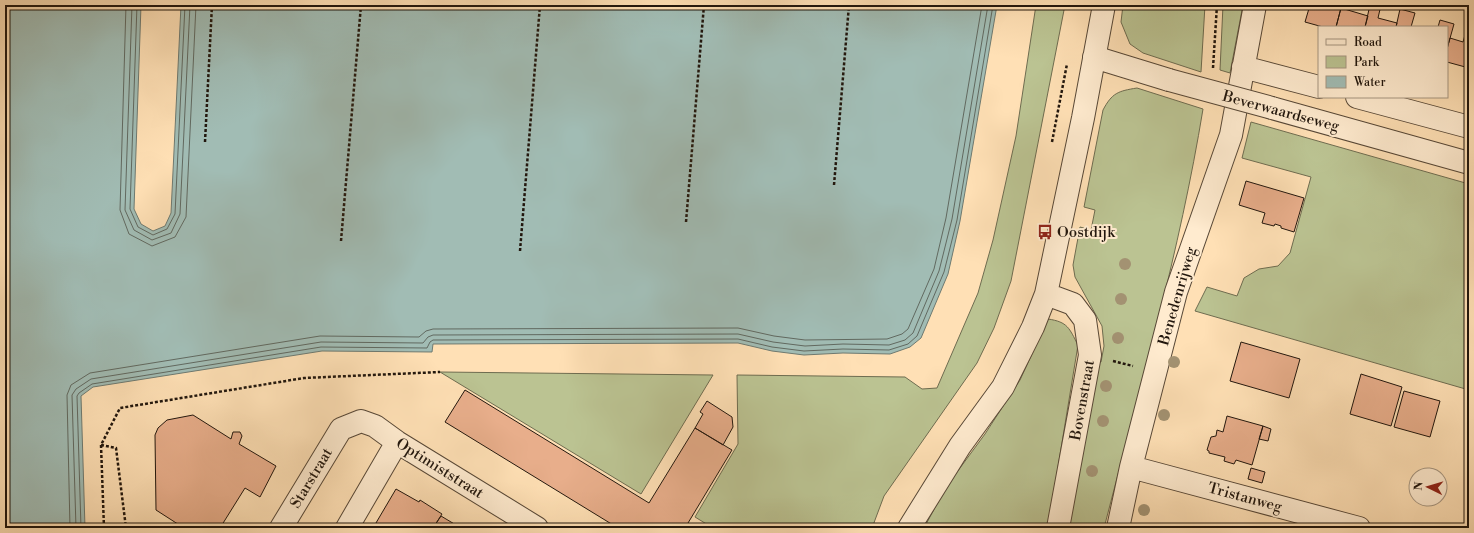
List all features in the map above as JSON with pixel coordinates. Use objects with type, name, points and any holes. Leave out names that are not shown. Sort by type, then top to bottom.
[{"type":"street","points":[[909,528],[960,446],[1002,387],[1033,327],[1046,294],[1104,5]]},
{"type":"street","name":"Benedenrijweg","points":[[1118,528],[1130,467],[1176,292],[1231,135],[1255,5]]},
{"type":"street","name":"Beverwaardseweg","points":[[1094,58],[1168,80],[1469,163]]},
{"type":"street","points":[[1243,67],[1318,87]]},
{"type":"street","points":[[1361,98],[1469,127]]},
{"type":"street","name":"Bovenstraat","points":[[1046,294],[1073,304],[1085,320],[1090,355],[1058,528]]},
{"type":"street","name":"Optimiststraat","points":[[341,429],[361,421],[375,426],[397,442],[537,528]]},
{"type":"street","name":"Starstraat","points":[[281,528],[341,429]]},
{"type":"street","points":[[347,528],[397,442]]},
{"type":"street","name":"Tristanweg","points":[[1130,467],[1359,528]]},
{"type":"path","points":[[205,142],[212,5]]},
{"type":"path","points":[[342,241],[361,5]]},
{"type":"path","points":[[520,252],[540,5]]},
{"type":"path","points":[[686,222],[704,5]]},
{"type":"path","points":[[834,185],[849,5]]},
{"type":"path","points":[[1213,73],[1217,5]]},
{"type":"path","points":[[1051,144],[1068,59]]},
{"type":"path","points":[[1108,360],[1155,372]]},
{"type":"path","points":[[104,528],[101,445],[120,408],[304,378],[440,372]]},
{"type":"path","points":[[101,445],[116,448],[126,528]]},
{"type":"green space","points":[[1036,5],[1065,5],[1011,281],[994,328],[977,363],[884,496],[872,528],[713,528],[695,517],[738,444],[737,375],[905,377],[922,389],[937,388],[978,293],[993,240],[1016,136]]},
{"type":"green space","points":[[1123,5],[1205,5],[1201,72],[1143,53],[1130,44],[1121,22]]},
{"type":"green space","points":[[1223,5],[1243,5],[1230,73],[1220,70]]},
{"type":"green space","points":[[1137,88],[1203,109],[1194,162],[1171,267],[1104,528],[1066,528],[1096,363],[1101,362],[1104,346],[1102,326],[1075,277],[1073,265],[1080,227],[1091,230],[1095,210],[1084,207],[1103,110],[1109,100],[1116,94],[1125,90]]},
{"type":"green space","points":[[1251,122],[1469,184],[1469,390],[1195,311],[1207,287],[1237,296],[1244,278],[1259,269],[1278,266],[1290,253],[1311,177],[1242,158]]},
{"type":"green space","points":[[1048,319],[1064,324],[1078,345],[1048,528],[924,528],[946,487],[985,434],[1020,380]]},
{"type":"green space","points":[[440,372],[713,375],[641,494]]},
{"type":"water","points":[[5,5],[141,5],[134,209],[141,224],[153,231],[165,226],[171,213],[181,5],[997,5],[960,221],[948,274],[921,338],[910,347],[890,354],[843,353],[804,355],[772,351],[738,343],[433,344],[432,352],[322,351],[93,387],[81,396],[85,528],[5,528]]},
{"type":"building","points":[[1310,5],[1328,5],[1341,8],[1336,26],[1319,26],[1305,22]]},
{"type":"building","points":[[1370,5],[1381,5],[1378,18],[1397,23],[1396,26],[1365,26]]},
{"type":"building","points":[[1341,8],[1368,16],[1365,26],[1336,26]]},
{"type":"building","points":[[1400,9],[1415,13],[1411,26],[1396,26]]},
{"type":"building","points":[[1440,20],[1454,24],[1448,45],[1448,26],[1438,26]]},
{"type":"building","points":[[1467,28],[1469,28],[1469,68],[1448,62],[1448,45],[1450,38],[1463,42]]},
{"type":"building","points":[[1246,181],[1304,198],[1294,232],[1281,228],[1281,226],[1275,224],[1274,226],[1262,223],[1265,213],[1239,205]]},
{"type":"building","points":[[1241,342],[1300,359],[1289,398],[1230,381]]},
{"type":"building","points":[[1361,374],[1402,387],[1391,426],[1350,414]]},
{"type":"building","points":[[465,390],[649,503],[695,428],[732,450],[685,528],[618,528],[445,422]]},
{"type":"building","points":[[1404,391],[1440,401],[1430,437],[1394,427]]},
{"type":"building","points":[[707,401],[732,417],[733,427],[723,445],[695,428],[703,414],[700,412]]},
{"type":"building","points":[[193,415],[231,439],[233,432],[240,432],[242,436],[239,444],[276,466],[260,497],[245,488],[220,528],[184,528],[156,510],[155,435],[158,428],[167,420]]},
{"type":"building","points":[[1227,416],[1263,426],[1252,465],[1236,460],[1234,464],[1224,461],[1225,457],[1209,453],[1207,450],[1211,437],[1216,436],[1217,430],[1223,432]]},
{"type":"building","points":[[1263,426],[1271,429],[1268,441],[1259,439]]},
{"type":"building","points":[[1251,468],[1265,472],[1262,483],[1248,479]]},
{"type":"building","points":[[396,489],[419,502],[420,500],[442,514],[433,528],[373,528]]},
{"type":"building","points":[[441,516],[456,525],[454,528],[433,528]]},
{"type":"place","name":"Oostdijk","points":[[1045,232]]}]
